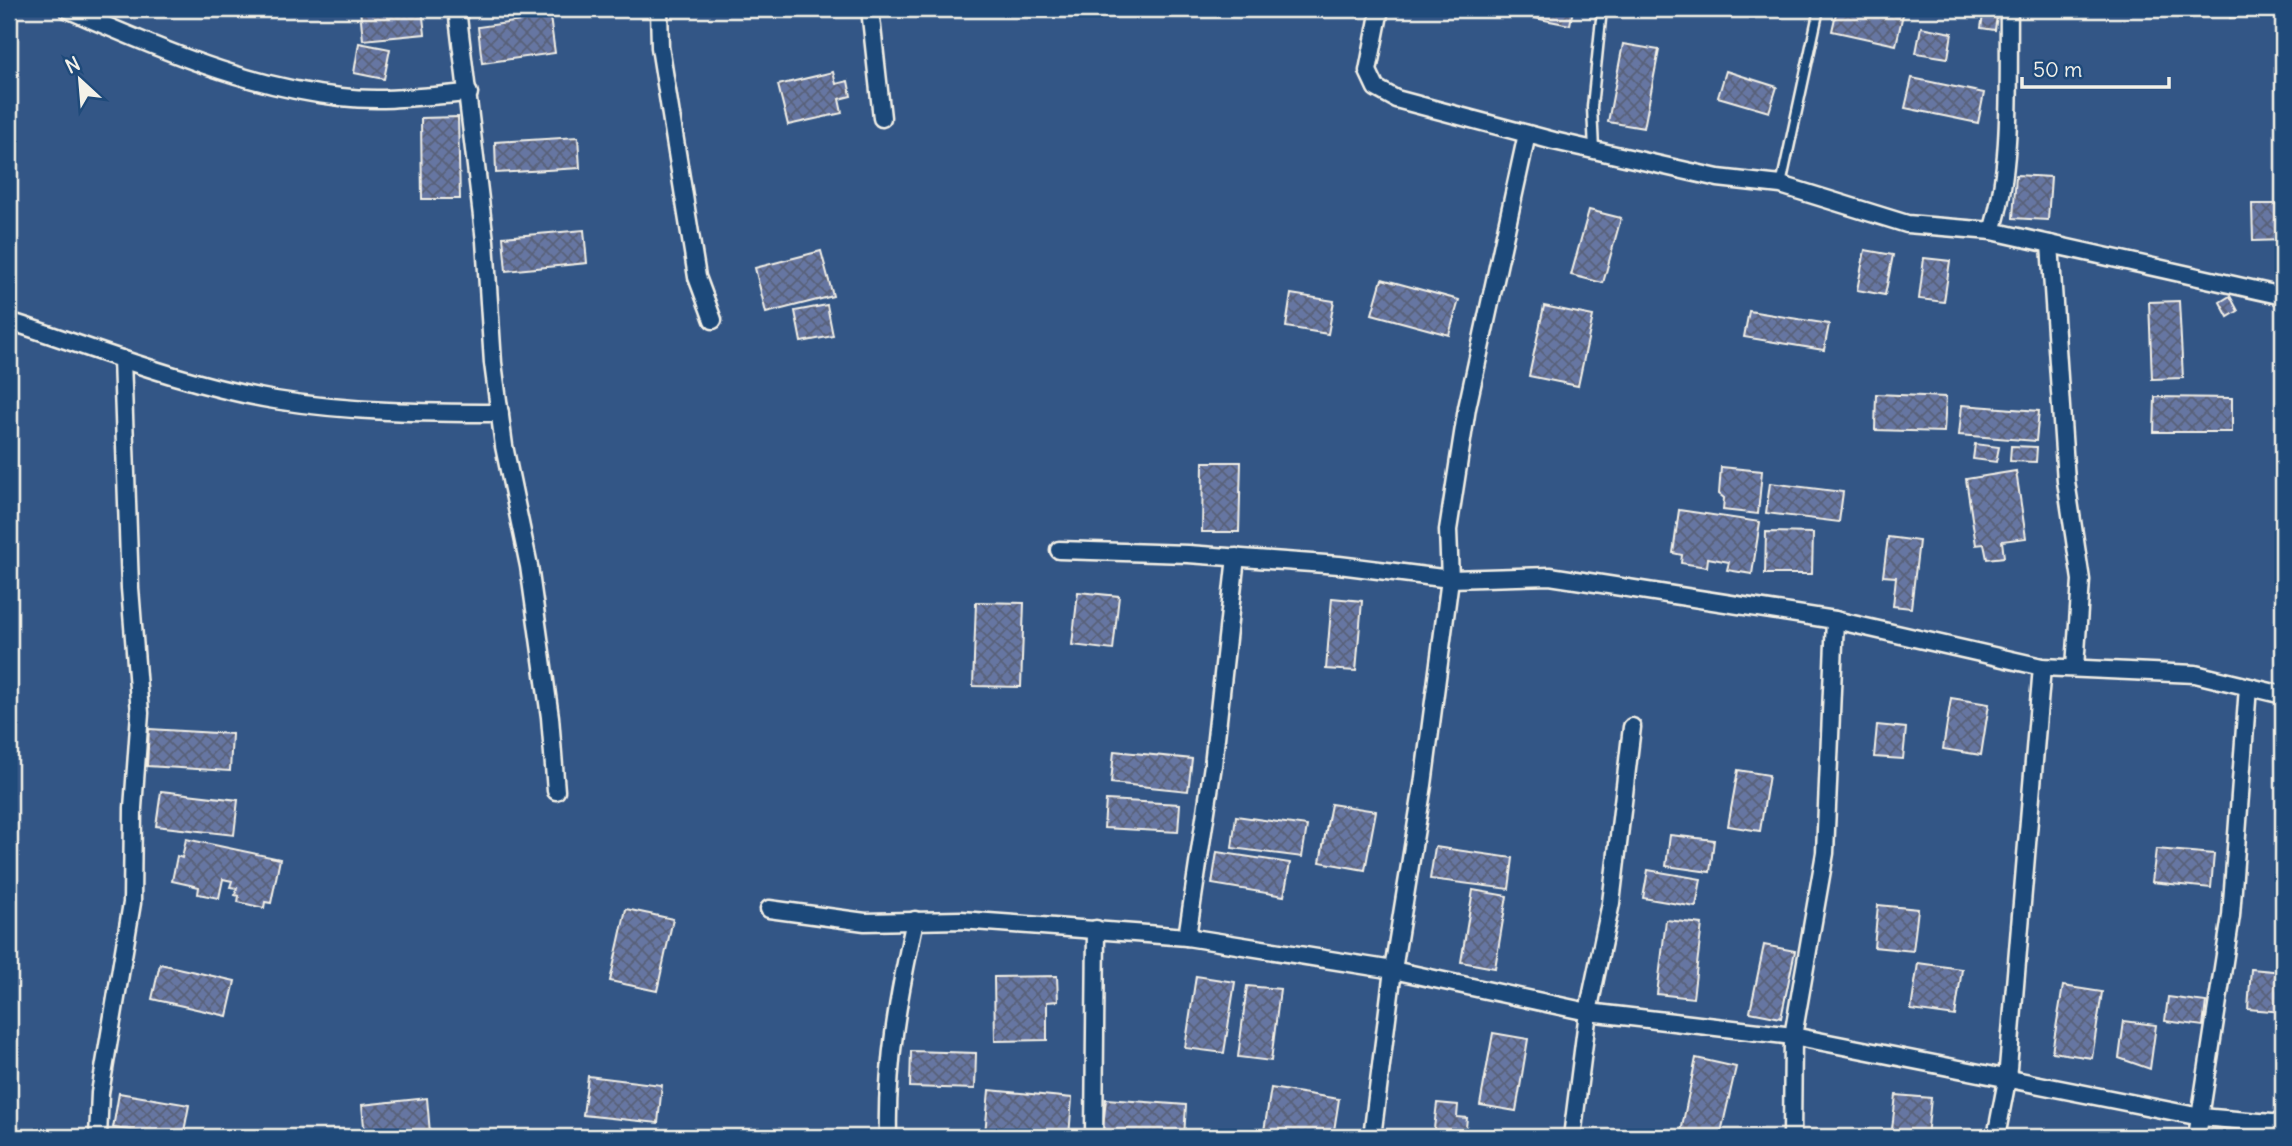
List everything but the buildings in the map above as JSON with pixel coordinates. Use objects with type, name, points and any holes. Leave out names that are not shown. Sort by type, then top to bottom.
[{"type":"street","points":[[67,9],[167,52],[271,85],[342,98],[402,98],[469,93]]},
{"type":"street","points":[[457,9],[469,93],[500,413],[530,566],[550,717],[556,791]]},
{"type":"street","points":[[659,9],[660,47],[696,277],[713,320]]},
{"type":"street","points":[[870,9],[882,118]]},
{"type":"street","points":[[1380,9],[1368,71],[1376,88],[1396,99],[1527,134],[1718,178],[1781,185],[1907,223],[1992,231],[2283,296]]},
{"type":"street","points":[[1992,231],[2000,206],[2008,94],[2009,9]]},
{"type":"street","points":[[1372,1137],[1393,970],[1423,785],[1450,579],[1448,530],[1467,408],[1527,134]]},
{"type":"street","points":[[2050,244],[2066,481],[2081,580],[2075,667]]},
{"type":"street","points":[[9,321],[205,384],[274,400],[418,413],[500,413]]},
{"type":"street","points":[[98,1137],[100,1093],[132,903],[133,808],[140,713],[130,588],[122,359]]},
{"type":"street","points":[[1059,550],[1236,557],[1339,565],[1450,579],[1550,576],[1835,620],[2042,667],[2195,674],[2283,695]]},
{"type":"street","points":[[1187,937],[1213,765],[1236,557]]},
{"type":"street","points":[[1792,1137],[1793,1036],[1825,853],[1835,620]]},
{"type":"street","points":[[1996,1137],[2007,1080],[2042,667]]},
{"type":"street","points":[[2197,1137],[2231,916],[2248,687]]},
{"type":"street","points":[[1572,1137],[1588,1012],[1611,903],[1632,727]]},
{"type":"street","points":[[769,909],[865,922],[915,920],[1096,929],[1187,937],[1393,970],[1588,1012],[1793,1036],[2201,1117],[2283,1124]]},
{"type":"street","points":[[888,1137],[887,1105],[894,1015],[915,920]]},
{"type":"street","points":[[1094,1137],[1096,929]]},
{"type":"lane","points":[[1594,150],[1592,107],[1602,9]]},
{"type":"lane","points":[[1781,185],[1819,9]]}]
